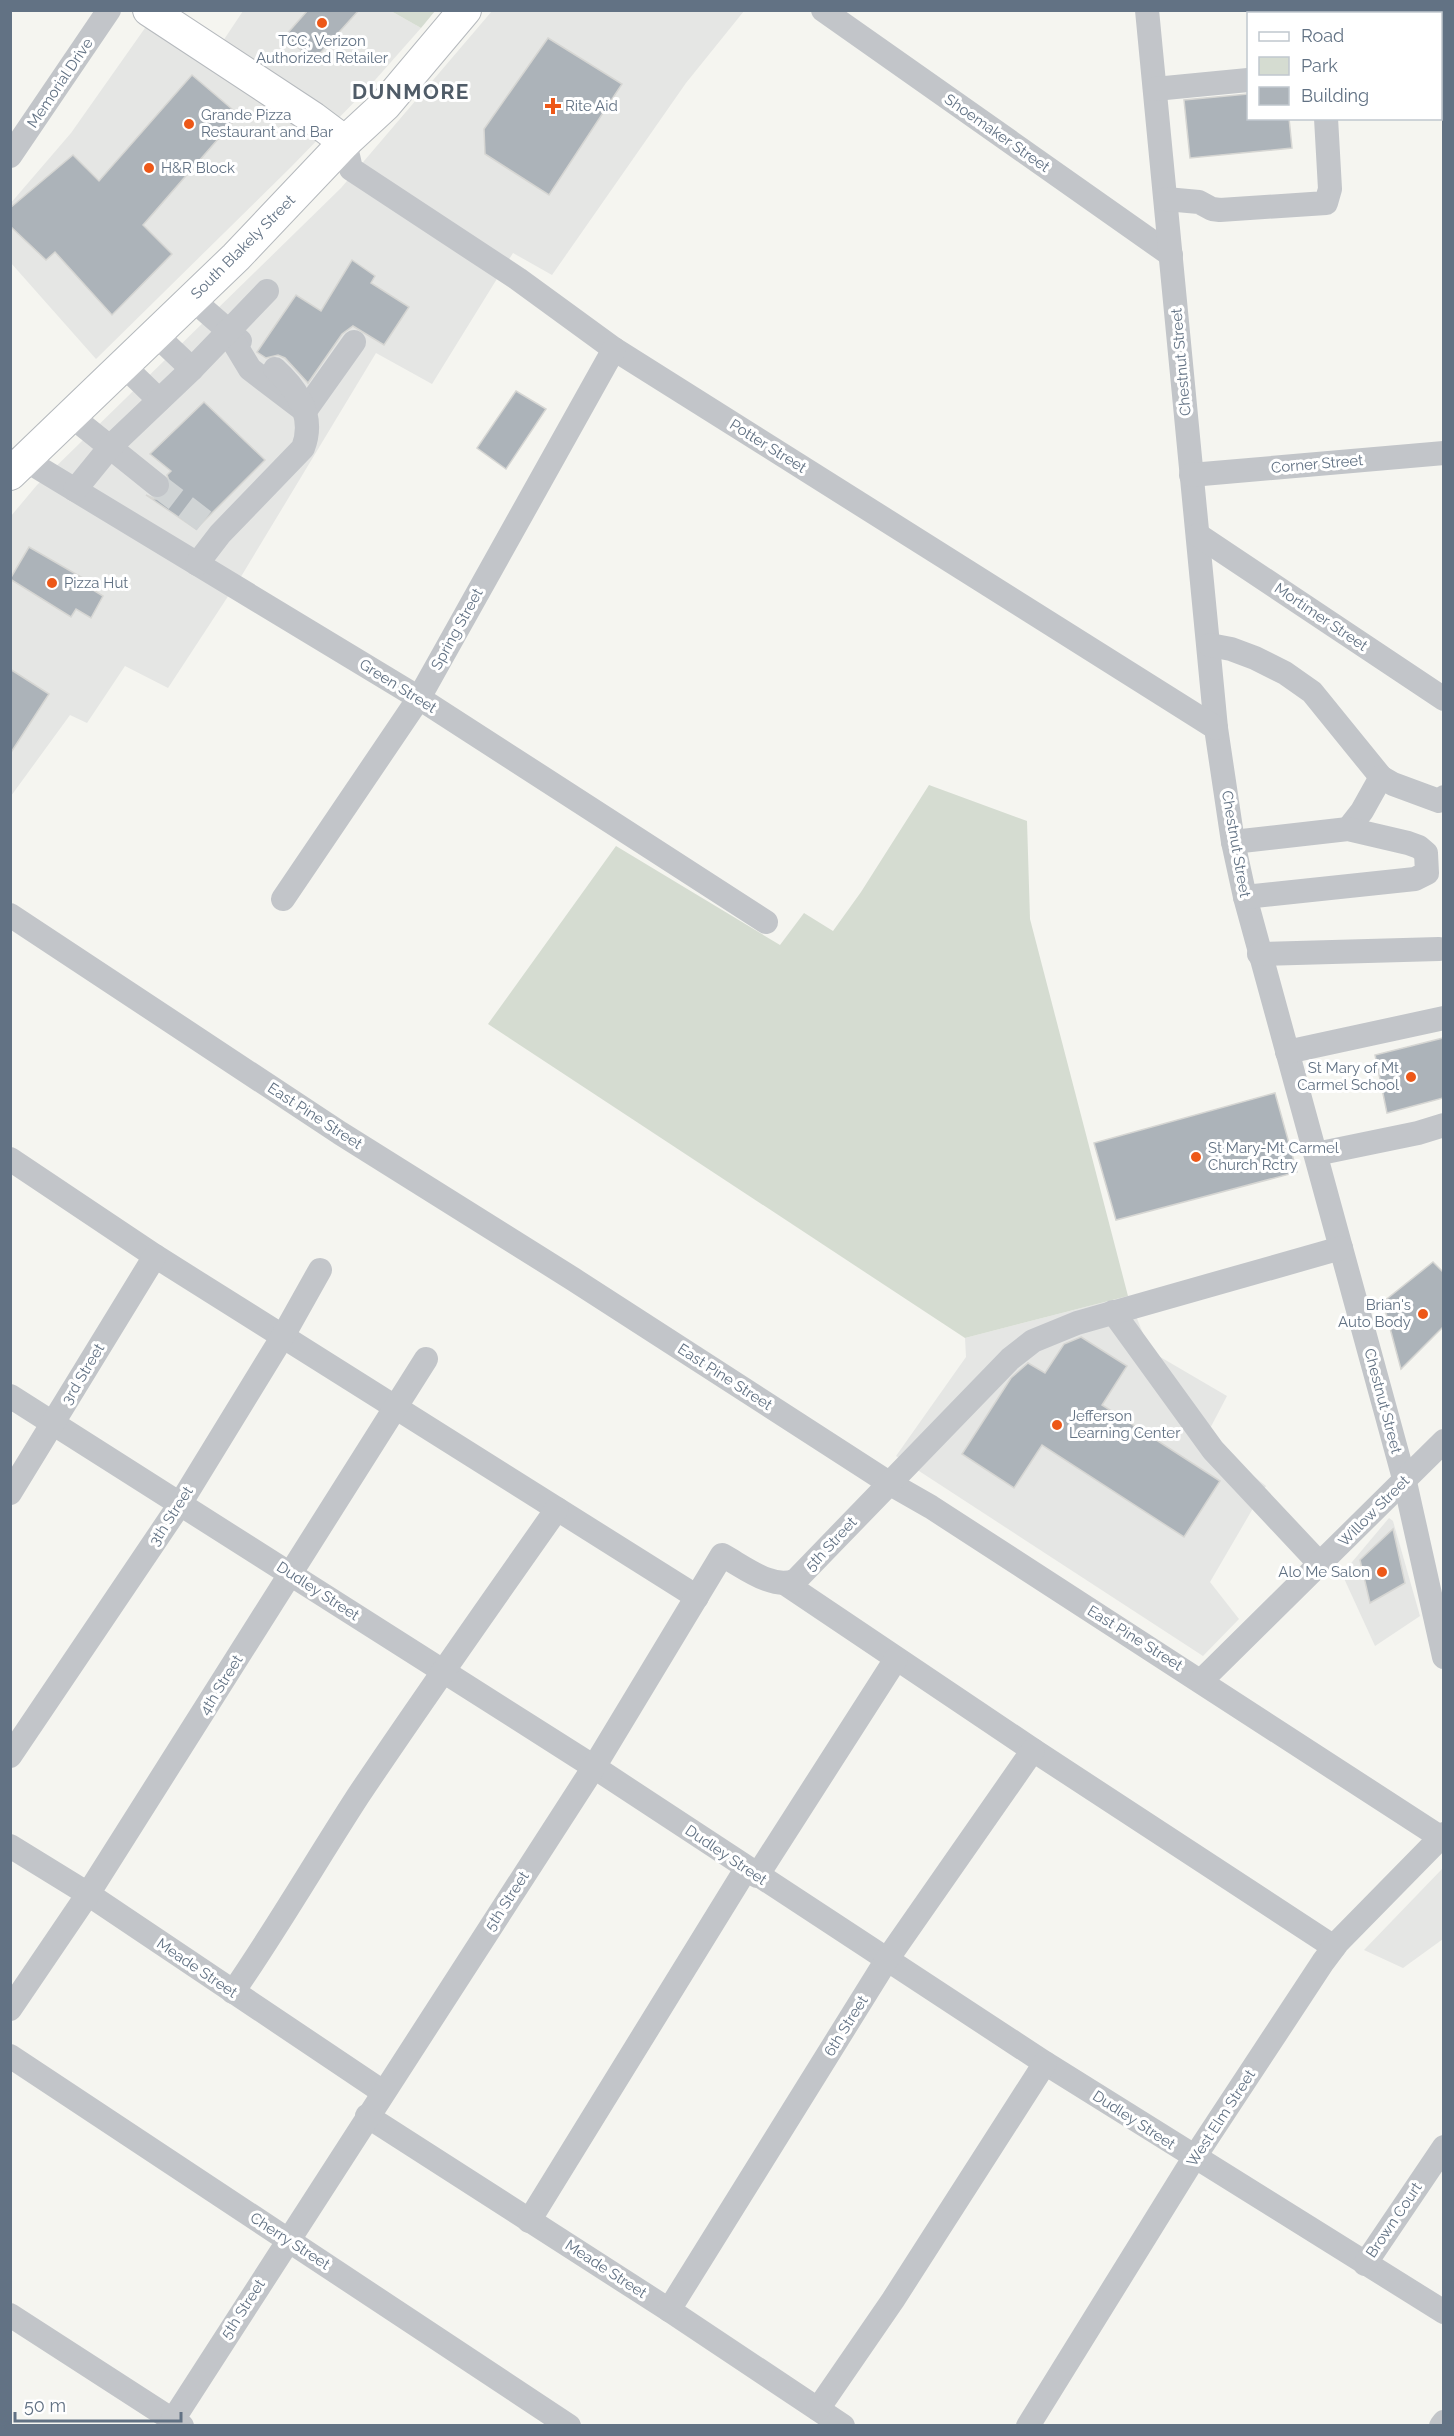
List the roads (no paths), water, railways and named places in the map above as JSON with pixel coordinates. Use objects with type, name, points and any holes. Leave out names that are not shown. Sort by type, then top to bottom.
[{"type":"main road","points":[[149,10],[313,118],[345,142]]},
{"type":"main road","name":"South Blakely Street","points":[[17,466],[236,257],[345,142],[385,105],[465,10]]},
{"type":"street","name":"Memorial Drive","points":[[10,156],[110,10]]},
{"type":"street","name":"Shoemaker Street","points":[[823,10],[1171,255]]},
{"type":"street","name":"Chestnut Street","points":[[1147,10],[1191,475],[1210,645],[1216,728],[1233,842],[1259,954],[1405,1482],[1443,1657]]},
{"type":"street","points":[[1155,89],[1247,80]]},
{"type":"street","points":[[1166,200],[1199,202],[1212,209],[1220,210],[1326,203],[1330,189],[1326,120]]},
{"type":"street","name":"Potter Street","points":[[345,142],[351,170],[518,279],[614,349],[1216,728]]},
{"type":"street","points":[[75,490],[110,447],[192,369],[267,291]]},
{"type":"street","points":[[192,299],[292,384],[305,411],[309,433],[303,448],[212,528],[196,564]]},
{"type":"street","points":[[227,331],[250,369],[305,411]]},
{"type":"street","points":[[155,334],[192,369]]},
{"type":"street","points":[[305,411],[354,342]]},
{"type":"street","name":"Spring Street","points":[[283,899],[419,698],[614,349]]},
{"type":"street","points":[[123,365],[159,400]]},
{"type":"street","points":[[70,415],[157,485]]},
{"type":"street","name":"Corner Street","points":[[1191,475],[1443,453]]},
{"type":"street","name":"Green Street","points":[[17,466],[75,490],[419,698],[766,922]]},
{"type":"street","name":"Mortimer Street","points":[[1198,535],[1443,699]]},
{"type":"street","points":[[1210,645],[1231,649],[1285,673],[1312,692],[1381,777],[1438,801],[1443,797]]},
{"type":"street","points":[[1348,829],[1362,811],[1381,777]]},
{"type":"street","points":[[1233,842],[1348,829],[1419,847],[1426,853],[1427,873],[1415,879],[1245,897]]},
{"type":"street","name":"East Pine Street","points":[[10,915],[340,1133],[573,1279],[889,1483],[931,1507],[1442,1836]]},
{"type":"street","points":[[1259,954],[1439,949]]},
{"type":"street","points":[[1287,1052],[1443,1018]]},
{"type":"street","points":[[1316,1154],[1418,1133],[1443,1125]]},
{"type":"street","points":[[10,1159],[155,1256],[697,1597]]},
{"type":"street","name":"5th Street","points":[[175,2424],[367,2116],[594,1767],[722,1555],[774,1582],[786,1584],[796,1580],[1010,1359],[1033,1341],[1077,1323],[1113,1312],[1341,1248]]},
{"type":"street","name":"3rd Street","points":[[10,1492],[155,1256]]},
{"type":"street","name":"3th Street","points":[[10,1756],[180,1504],[283,1336],[320,1270]]},
{"type":"street","points":[[1113,1312],[1214,1450],[1320,1564]]},
{"type":"street","name":"4th Street","points":[[10,2009],[88,1894],[426,1359]]},
{"type":"street","name":"Dudley Street","points":[[10,1396],[594,1767],[886,1961],[1045,2063],[1443,2312]]},
{"type":"street","name":"Willow Street","points":[[1202,1680],[1405,1482],[1443,1441]]},
{"type":"street","points":[[233,1992],[272,1936],[357,1798],[557,1509]]},
{"type":"street","points":[[786,1584],[1033,1750],[1334,1947]]},
{"type":"street","points":[[530,2220],[752,1872],[896,1659]]},
{"type":"street","name":"6th Street","points":[[669,2310],[886,1961],[1033,1750]]},
{"type":"street","name":"West Elm Street","points":[[1028,2426],[1194,2158],[1334,1947],[1442,1836]]},
{"type":"street","name":"Meade Street","points":[[10,1846],[88,1894],[383,2092]]},
{"type":"street","name":"Cherry Street","points":[[10,2056],[569,2426]]},
{"type":"street","points":[[818,2409],[893,2300],[1045,2063]]},
{"type":"street","name":"Meade Street","points":[[367,2116],[669,2310],[843,2426]]},
{"type":"street","name":"Brown Court","points":[[1365,2264],[1443,2146]]},
{"type":"street","points":[[10,2315],[175,2424]]},
{"type":"tunnel","points":[[157,485],[204,521]]},
{"type":"place","name":"TCC, Verizon Authorized Retailer","points":[[322,23]]},
{"type":"place","name":"Rite Aid","points":[[553,106]]},
{"type":"place","name":"Grande Pizza Restaurant and Bar","points":[[189,124]]},
{"type":"place","name":"H&R Block","points":[[149,168]]},
{"type":"place","name":"Pizza Hut","points":[[52,583]]},
{"type":"place","name":"St Mary of Mt Carmel School","points":[[1411,1077]]},
{"type":"place","name":"St Mary-Mt Carmel Church Rctry","points":[[1196,1157]]},
{"type":"place","name":"Brian's Auto Body","points":[[1423,1314]]},
{"type":"place","name":"Jefferson Learning Center","points":[[1057,1425]]},
{"type":"place","name":"Alo Me Salon","points":[[1382,1572]]},
{"type":"district","name":"DUNMORE","points":[[411,91]]}]
